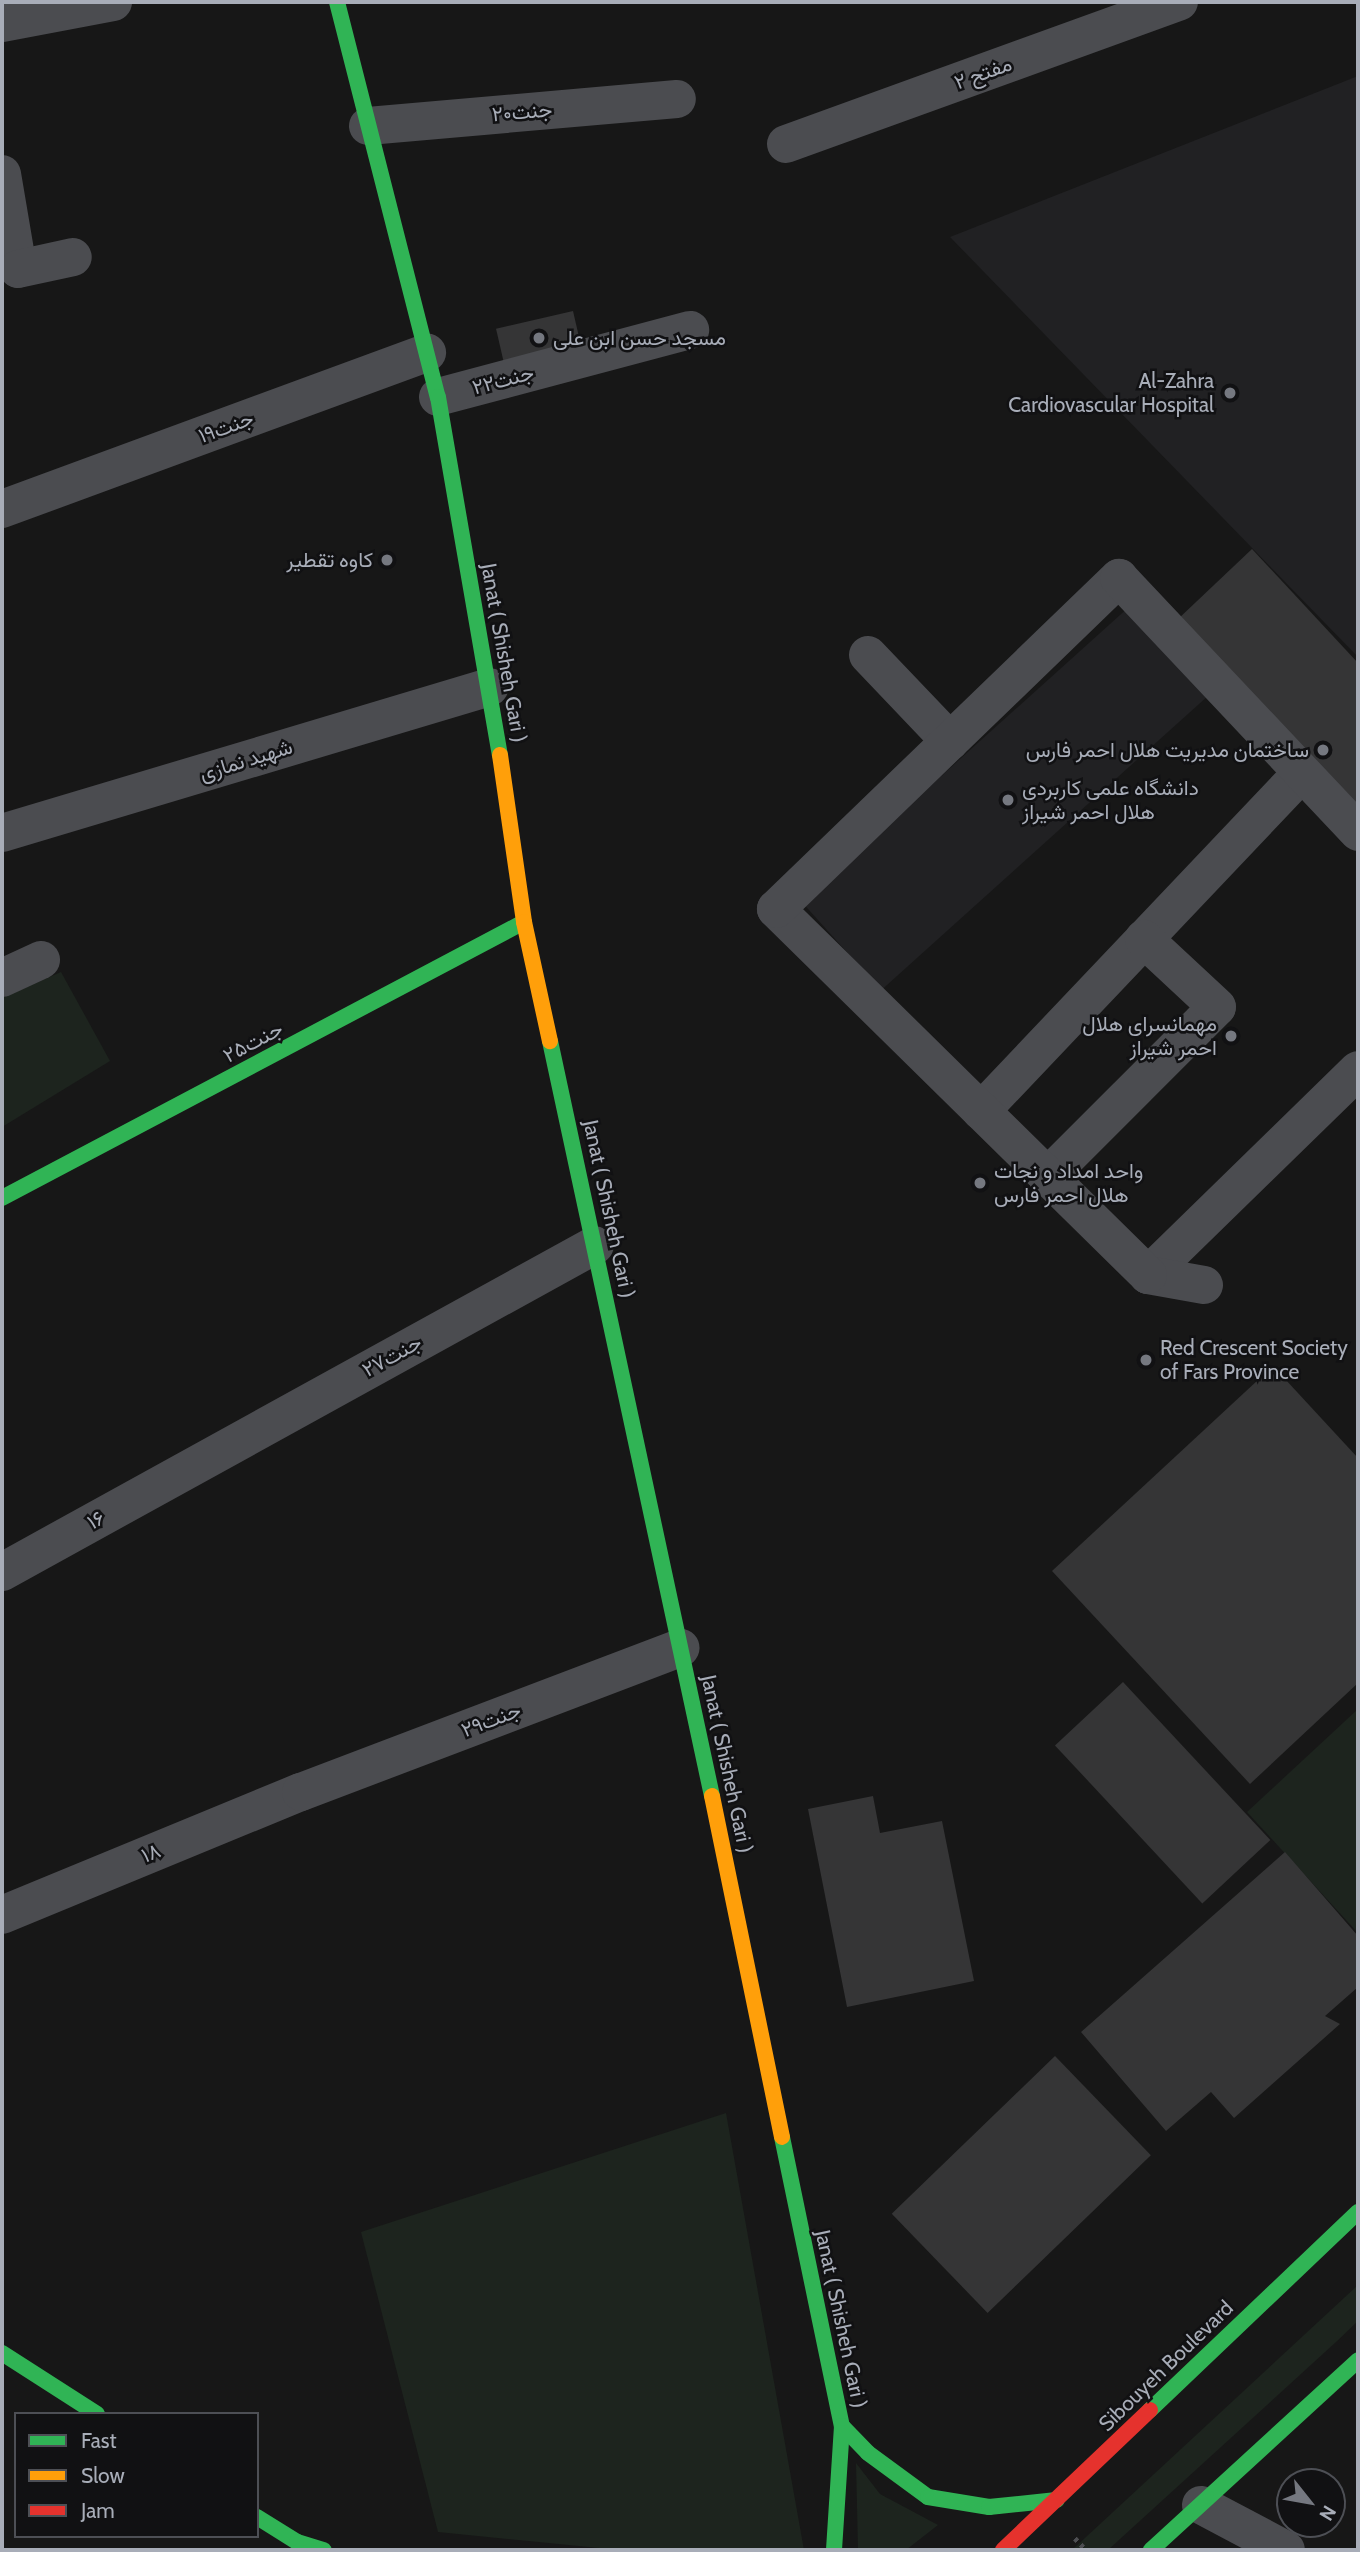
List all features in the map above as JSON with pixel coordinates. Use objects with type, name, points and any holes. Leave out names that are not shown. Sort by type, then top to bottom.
[{"type":"street","name":"Janat ( Shisheh Gari )","points":[[337,2],[438,397],[490,687],[524,922],[681,1648],[842,2426],[834,2550]]},
{"type":"street","name":"مفتح ۲","points":[[786,144],[1179,2]]},
{"type":"street","points":[[2,23],[91,4]]},
{"type":"street","name":"جنت۲۰","points":[[368,126],[677,99]]},
{"type":"street","points":[[2,174],[8,244],[18,268],[73,257]]},
{"type":"street","name":"جنت۲۲","points":[[438,397],[690,330]]},
{"type":"street","name":"جنت۱۹","points":[[13,505],[427,353]]},
{"type":"street","points":[[1204,1285],[1148,1275],[776,909],[1119,578],[1358,832]]},
{"type":"street","points":[[868,655],[950,741]]},
{"type":"street","name":"شهید نمازی","points":[[2,833],[490,687]]},
{"type":"street","points":[[981,1111],[1301,774]]},
{"type":"street","name":"جنت۲۵","points":[[2,1198],[524,922]]},
{"type":"street","points":[[1047,1177],[1216,1007],[1144,939]]},
{"type":"street","points":[[2,978],[41,960]]},
{"type":"street","points":[[1148,1275],[1358,1070]]},
{"type":"street","name":"جنت۲۷","points":[[189,1467],[595,1245]]},
{"type":"street","name":"۱۶","points":[[2,1572],[189,1467]]},
{"type":"street","name":"جنت۲۹","points":[[301,1792],[681,1648]]},
{"type":"street","name":"۱۸","points":[[2,1915],[301,1792]]},
{"type":"street","name":"Sibouyeh Boulevard","points":[[1003,2550],[1358,2211]]},
{"type":"street","points":[[2,2353],[94,2412]]},
{"type":"street","points":[[1151,2550],[1358,2360]]},
{"type":"street","points":[[842,2426],[868,2453],[928,2497],[989,2507],[1057,2500]]},
{"type":"street","points":[[1201,2505],[1286,2550]]},
{"type":"street","points":[[259,2518],[297,2542],[324,2550]]},
{"type":"shaded area","name":"Al-Zahra Cardiovascular Hospital","points":[[1358,76],[1358,657],[950,237]]},
{"type":"shaded area","name":"دانشگاه علمی کاربردی هلال احمر شیراز","points":[[1130,606],[1210,694],[881,990],[802,902]]},
{"type":"shaded area","points":[[61,972],[110,1061],[2,1127],[2,998]]},
{"type":"shaded area","points":[[1358,1709],[1358,1933],[1247,1812]]},
{"type":"shaded area","points":[[726,2113],[804,2550],[619,2550],[438,2532],[361,2232]]},
{"type":"shaded area","points":[[1358,2285],[1358,2321],[1336,2342],[1108,2550],[1072,2550]]},
{"type":"shaded area","points":[[856,2463],[880,2494],[938,2525],[906,2550],[858,2550]]},
{"type":"building","name":"مسجد حسن ابن علی","points":[[573,311],[581,347],[504,365],[496,329]]},
{"type":"building","points":[[1252,549],[1358,663],[1358,815],[1177,620]]},
{"type":"building","points":[[1273,1366],[1358,1458],[1358,1683],[1250,1784],[1052,1571]]},
{"type":"building","points":[[1123,1682],[1270,1840],[1202,1903],[1055,1745]]},
{"type":"building","points":[[873,1796],[880,1833],[942,1821],[974,1981],[847,2007],[808,1809]]},
{"type":"building","points":[[1285,1852],[1358,1936],[1358,1987],[1325,2016],[1340,2024],[1234,2118],[1211,2092],[1166,2131],[1081,2032]]},
{"type":"building","points":[[1055,2056],[1151,2155],[988,2313],[892,2214]]},
{"type":"traffic: fast","points":[[337,2],[438,397],[500,755]]},
{"type":"traffic: fast","points":[[2,1198],[524,922]]},
{"type":"traffic: fast","points":[[550,1041],[712,1796]]},
{"type":"traffic: fast","points":[[782,2137],[842,2426],[834,2550]]},
{"type":"traffic: fast","points":[[1150,2410],[1358,2212]]},
{"type":"traffic: fast","points":[[2,2353],[94,2412]]},
{"type":"traffic: fast","points":[[1151,2550],[1358,2360]]},
{"type":"traffic: fast","points":[[842,2426],[868,2453],[928,2497],[989,2507],[1057,2500]]},
{"type":"traffic: fast","points":[[259,2518],[297,2542],[324,2550]]},
{"type":"traffic: slow","points":[[500,755],[524,922],[550,1041]]},
{"type":"traffic: slow","points":[[712,1796],[782,2137]]},
{"type":"traffic: jam","points":[[1003,2550],[1150,2410]]},
{"type":"place","name":"مسجد حسن ابن علی","points":[[539,338]]},
{"type":"place","name":"Al-Zahra Cardiovascular Hospital","points":[[1230,393]]},
{"type":"place","name":"کاوه تقطیر","points":[[387,560]]},
{"type":"place","name":"ساختمان مدیریت هلال احمر فارس","points":[[1323,750]]},
{"type":"place","name":"دانشگاه علمی کاربردی هلال احمر شیراز","points":[[1008,800]]},
{"type":"place","name":"مهمانسرای هلال احمر شیراز","points":[[1231,1036]]},
{"type":"place","name":"واحد امداد و نجات هلال احمر فارس","points":[[980,1183]]},
{"type":"place","name":"Red Crescent Society of Fars Province","points":[[1146,1360]]}]
